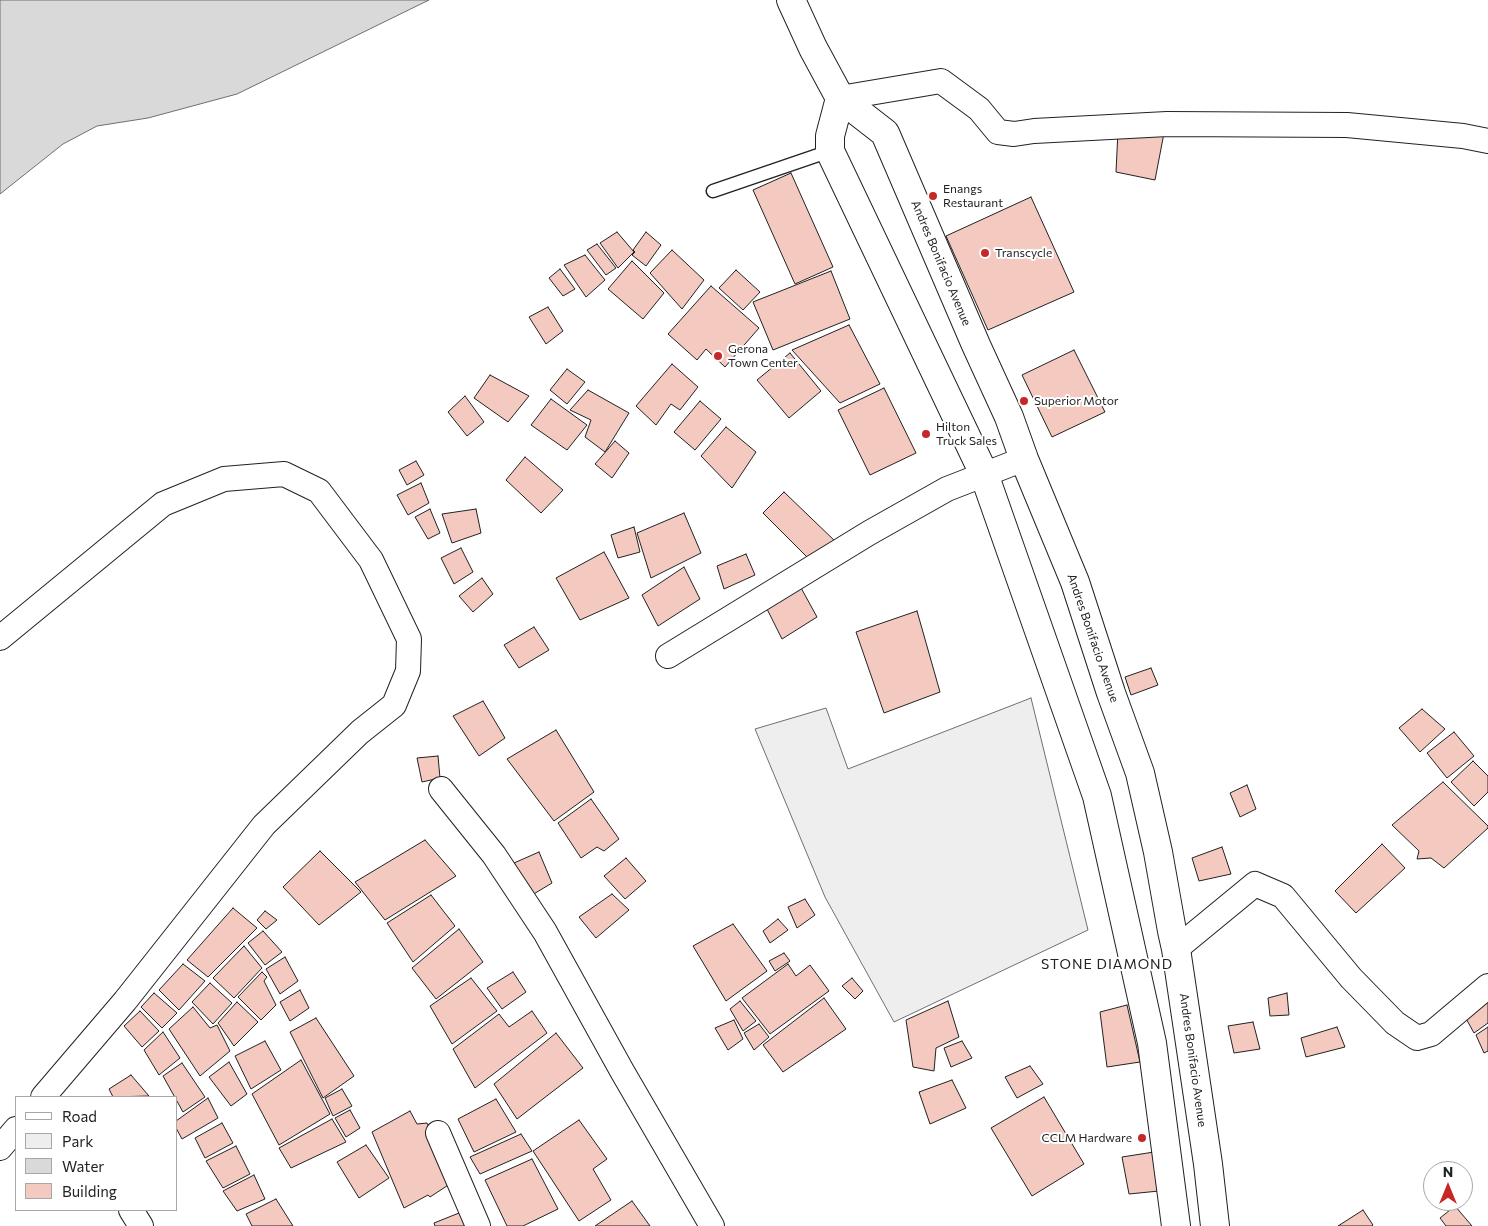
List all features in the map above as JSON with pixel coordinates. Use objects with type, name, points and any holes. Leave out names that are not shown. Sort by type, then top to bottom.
[{"type":"highway","name":"Andres Bonifacio Avenue","points":[[791,0],[812,48],[840,98],[885,132],[976,345],[1009,417],[1024,459],[1075,582],[1140,774],[1158,852],[1176,949],[1208,1164],[1215,1226]]},
{"type":"highway","points":[[840,98],[830,136],[830,151],[984,474],[1097,796],[1152,1043],[1176,1226]]},
{"type":"street","points":[[840,98],[941,81],[979,109],[998,132],[1014,134],[1034,131],[1167,124],[1347,125],[1463,136],[1488,142]]},
{"type":"street","points":[[668,656],[869,533],[947,489],[1024,459]]},
{"type":"street","points":[[0,638],[163,504],[224,478],[284,474],[319,491],[366,552],[409,639],[408,671],[394,705],[360,732],[264,826],[124,1001],[44,1096]]},
{"type":"street","points":[[441,789],[494,855],[545,932],[622,1071],[712,1226]]},
{"type":"street","points":[[1176,949],[1255,884],[1283,896],[1351,978],[1395,1023],[1417,1038],[1431,1034],[1488,986]]},
{"type":"street","points":[[0,1148],[15,1130]]},
{"type":"street","points":[[438,1133],[478,1226]]},
{"type":"street","points":[[132,1211],[141,1226]]},
{"type":"lane","points":[[712,191],[830,151]]},
{"type":"green space","points":[[1031,698],[1088,930],[894,1022],[825,897],[755,729],[826,708],[848,769]]},
{"type":"water","points":[[0,0],[429,0],[237,94],[148,118],[97,126],[63,144],[0,194]]},
{"type":"building","points":[[1118,131],[1164,133],[1155,180],[1116,172]]},
{"type":"building","points":[[791,173],[833,267],[795,284],[753,190]]},
{"type":"building","points":[[1031,197],[1074,292],[988,330],[946,236]]},
{"type":"building","points":[[617,232],[634,252],[618,268],[600,243]]},
{"type":"building","points":[[646,232],[661,245],[646,266],[632,255],[635,252],[633,250]]},
{"type":"building","points":[[597,244],[616,268],[606,275],[587,250]]},
{"type":"building","points":[[672,250],[704,280],[682,309],[650,273]]},
{"type":"building","points":[[585,255],[605,280],[586,297],[564,265]]},
{"type":"building","points":[[632,261],[664,293],[643,319],[608,289]]},
{"type":"building","points":[[560,269],[575,289],[563,296],[549,278]]},
{"type":"building","points":[[736,270],[760,292],[743,310],[719,288]]},
{"type":"building","points":[[831,271],[850,319],[773,350],[753,302]]},
{"type":"building","points":[[711,286],[759,328],[725,367],[706,349],[697,360],[668,334]]},
{"type":"building","points":[[548,307],[563,331],[546,344],[529,317]]},
{"type":"building","points":[[849,325],[880,384],[840,403],[792,350]]},
{"type":"building","points":[[1074,350],[1105,412],[1052,437],[1022,375]]},
{"type":"building","points":[[790,353],[821,391],[789,418],[757,380]]},
{"type":"building","points":[[672,364],[698,387],[680,410],[671,404],[656,425],[636,406]]},
{"type":"building","points":[[567,369],[585,382],[567,404],[550,390]]},
{"type":"building","points":[[490,375],[529,396],[508,422],[474,398]]},
{"type":"building","points":[[884,388],[916,453],[870,475],[838,410]]},
{"type":"building","points":[[588,390],[629,413],[605,452],[585,437],[591,420],[570,410]]},
{"type":"building","points":[[465,396],[484,422],[467,436],[448,412]]},
{"type":"building","points":[[551,399],[587,425],[567,450],[531,425]]},
{"type":"building","points":[[700,401],[721,419],[695,450],[674,432]]},
{"type":"building","points":[[726,427],[756,452],[732,488],[701,456]]},
{"type":"building","points":[[615,441],[629,453],[612,478],[595,464]]},
{"type":"building","points":[[525,457],[563,490],[541,513],[506,480]]},
{"type":"building","points":[[416,461],[424,475],[407,485],[399,470]]},
{"type":"building","points":[[421,483],[429,503],[408,515],[397,495]]},
{"type":"building","points":[[784,492],[837,543],[815,565],[763,513]]},
{"type":"building","points":[[430,509],[440,533],[428,539],[415,517]]},
{"type":"building","points":[[476,509],[481,533],[452,543],[442,514]]},
{"type":"building","points":[[684,513],[701,553],[651,578],[637,533]]},
{"type":"building","points":[[634,527],[640,552],[618,558],[611,535]]},
{"type":"building","points":[[461,548],[473,572],[454,584],[441,558]]},
{"type":"building","points":[[604,552],[629,598],[580,620],[556,578]]},
{"type":"building","points":[[746,554],[755,575],[724,589],[717,566]]},
{"type":"building","points":[[684,567],[700,599],[658,626],[642,595]]},
{"type":"building","points":[[482,578],[493,594],[473,612],[459,596]]},
{"type":"building","points":[[800,586],[817,617],[782,639],[767,609]]},
{"type":"building","points":[[917,611],[940,692],[884,713],[856,632]]},
{"type":"building","points":[[534,627],[549,650],[519,668],[504,645]]},
{"type":"building","points":[[1151,668],[1158,685],[1131,695],[1125,677]]},
{"type":"building","points":[[483,701],[505,738],[479,756],[453,716]]},
{"type":"building","points":[[1422,709],[1445,729],[1420,752],[1399,728]]},
{"type":"building","points":[[556,730],[594,792],[554,821],[507,759]]},
{"type":"building","points":[[1454,732],[1474,756],[1447,778],[1427,753]]},
{"type":"building","points":[[438,756],[440,778],[422,782],[417,758]]},
{"type":"building","points":[[1473,761],[1488,776],[1488,792],[1474,806],[1451,782]]},
{"type":"building","points":[[1443,782],[1488,826],[1444,868],[1431,858],[1417,859],[1419,851],[1392,825]]},
{"type":"building","points":[[1247,785],[1256,809],[1240,817],[1230,793]]},
{"type":"building","points":[[591,799],[619,839],[604,851],[597,847],[581,858],[558,823]]},
{"type":"building","points":[[425,840],[456,876],[385,920],[355,882]]},
{"type":"building","points":[[1382,844],[1405,868],[1356,913],[1335,891]]},
{"type":"building","points":[[1222,847],[1231,874],[1199,881],[1192,858]]},
{"type":"building","points":[[320,851],[361,892],[319,925],[283,887]]},
{"type":"building","points":[[539,852],[552,883],[527,898],[514,863]]},
{"type":"building","points":[[626,858],[646,881],[625,899],[604,876]]},
{"type":"building","points":[[612,894],[629,910],[596,938],[579,917]]},
{"type":"building","points":[[431,895],[455,926],[413,962],[387,923]]},
{"type":"building","points":[[805,899],[815,915],[797,928],[788,907]]},
{"type":"building","points":[[233,908],[257,928],[208,977],[187,960]]},
{"type":"building","points":[[265,911],[277,920],[266,929],[257,920]]},
{"type":"building","points":[[778,919],[788,930],[770,943],[763,931]]},
{"type":"building","points":[[733,924],[767,971],[726,1001],[693,946]]},
{"type":"building","points":[[459,929],[483,962],[436,999],[412,968]]},
{"type":"building","points":[[263,931],[282,952],[265,965],[248,943]]},
{"type":"building","points":[[244,946],[262,968],[234,998],[213,978]]},
{"type":"building","points":[[784,953],[790,961],[775,971],[769,961]]},
{"type":"building","points":[[285,957],[298,981],[280,994],[266,969]]},
{"type":"building","points":[[183,964],[205,981],[179,1010],[159,990]]},
{"type":"building","points":[[788,964],[796,976],[810,965],[829,991],[770,1034],[742,998]]},
{"type":"building","points":[[262,972],[267,977],[264,981],[276,1005],[261,1020],[238,997]]},
{"type":"building","points":[[513,972],[526,992],[502,1009],[487,988]]},
{"type":"building","points":[[471,978],[497,1011],[452,1044],[430,1006]]},
{"type":"building","points":[[852,978],[863,991],[855,999],[842,986]]},
{"type":"building","points":[[210,983],[232,1003],[213,1024],[192,1002]]},
{"type":"building","points":[[300,990],[309,1008],[290,1021],[280,1002]]},
{"type":"building","points":[[154,993],[177,1013],[162,1028],[141,1007]]},
{"type":"building","points":[[1287,993],[1289,1015],[1270,1016],[1268,998]]},
{"type":"building","points":[[824,998],[846,1029],[783,1072],[763,1045]]},
{"type":"building","points":[[1488,998],[1488,1023],[1474,1033],[1463,1013]]},
{"type":"building","points":[[740,1001],[756,1021],[743,1031],[730,1009]]},
{"type":"building","points":[[948,1001],[959,1037],[936,1048],[934,1071],[913,1067],[906,1020]]},
{"type":"building","points":[[237,1002],[258,1022],[234,1046],[218,1023]]},
{"type":"building","points":[[1127,1005],[1140,1062],[1107,1067],[1100,1012]]},
{"type":"building","points":[[193,1007],[210,1028],[217,1025],[230,1051],[200,1076],[169,1029]]},
{"type":"building","points":[[140,1011],[159,1031],[142,1047],[124,1026]]},
{"type":"building","points":[[532,1011],[547,1033],[475,1088],[453,1049],[499,1014],[509,1027]]},
{"type":"building","points":[[316,1018],[354,1076],[323,1098],[290,1032]]},
{"type":"building","points":[[734,1020],[743,1039],[728,1050],[715,1028]]},
{"type":"building","points":[[1253,1022],[1260,1049],[1234,1053],[1228,1026]]},
{"type":"building","points":[[759,1024],[769,1037],[754,1050],[744,1033]]},
{"type":"building","points":[[1337,1027],[1345,1047],[1306,1057],[1301,1038]]},
{"type":"building","points":[[1488,1027],[1488,1051],[1484,1053],[1476,1035]]},
{"type":"building","points":[[163,1032],[180,1058],[159,1075],[144,1050]]},
{"type":"building","points":[[556,1033],[583,1068],[517,1119],[494,1084]]},
{"type":"building","points":[[265,1041],[281,1070],[251,1089],[235,1056]]},
{"type":"building","points":[[962,1041],[972,1058],[951,1067],[944,1048]]},
{"type":"building","points":[[301,1060],[330,1114],[279,1145],[252,1094]]},
{"type":"building","points":[[229,1062],[247,1094],[231,1106],[209,1077]]},
{"type":"building","points":[[182,1063],[205,1097],[183,1112],[178,1103],[178,1096],[174,1096],[163,1076]]},
{"type":"building","points":[[1030,1066],[1043,1084],[1017,1098],[1005,1077]]},
{"type":"building","points":[[131,1075],[149,1096],[112,1096],[109,1089]]},
{"type":"building","points":[[952,1080],[966,1108],[930,1124],[919,1092]]},
{"type":"building","points":[[342,1089],[352,1106],[333,1116],[325,1098]]},
{"type":"building","points":[[1044,1097],[1084,1164],[1032,1196],[991,1128]]},
{"type":"building","points":[[208,1098],[218,1118],[182,1139],[178,1132],[178,1120]]},
{"type":"building","points":[[496,1099],[516,1132],[474,1152],[458,1119]]},
{"type":"building","points":[[350,1110],[360,1128],[346,1137],[335,1118]]},
{"type":"building","points":[[410,1111],[417,1124],[427,1123],[456,1180],[430,1197],[428,1195],[404,1208],[372,1132]]},
{"type":"building","points":[[332,1119],[346,1142],[291,1168],[279,1148]]},
{"type":"building","points":[[579,1120],[607,1159],[593,1169],[611,1200],[579,1221],[533,1151]]},
{"type":"building","points":[[222,1123],[233,1143],[205,1158],[195,1138]]},
{"type":"building","points":[[521,1134],[532,1151],[480,1174],[470,1157]]},
{"type":"building","points":[[366,1145],[389,1178],[359,1198],[337,1162]]},
{"type":"building","points":[[236,1146],[250,1174],[223,1188],[206,1161]]},
{"type":"building","points":[[1154,1152],[1159,1191],[1129,1194],[1122,1157]]},
{"type":"building","points":[[532,1159],[558,1209],[523,1226],[507,1226],[485,1180]]},
{"type":"building","points":[[254,1175],[265,1199],[237,1211],[223,1191]]},
{"type":"building","points":[[276,1199],[293,1226],[252,1226],[246,1214]]},
{"type":"building","points":[[632,1201],[650,1226],[595,1226]]},
{"type":"building","points":[[469,1209],[476,1226],[435,1226],[434,1223]]},
{"type":"building","points":[[1363,1210],[1372,1226],[1338,1226]]},
{"type":"building","points":[[1449,1211],[1459,1211],[1472,1226],[1446,1226],[1440,1218]]},
{"type":"place","name":"Enangs Restaurant","points":[[933,196]]},
{"type":"place","name":"Transcycle","points":[[985,253]]},
{"type":"place","name":"Gerona Town Center","points":[[718,356]]},
{"type":"place","name":"Superior Motor","points":[[1024,401]]},
{"type":"place","name":"Hilton Truck Sales","points":[[926,434]]},
{"type":"place","name":"CCLM Hardware","points":[[1142,1138]]},
{"type":"district","name":"STONE DIAMOND","points":[[1107,964]]}]
